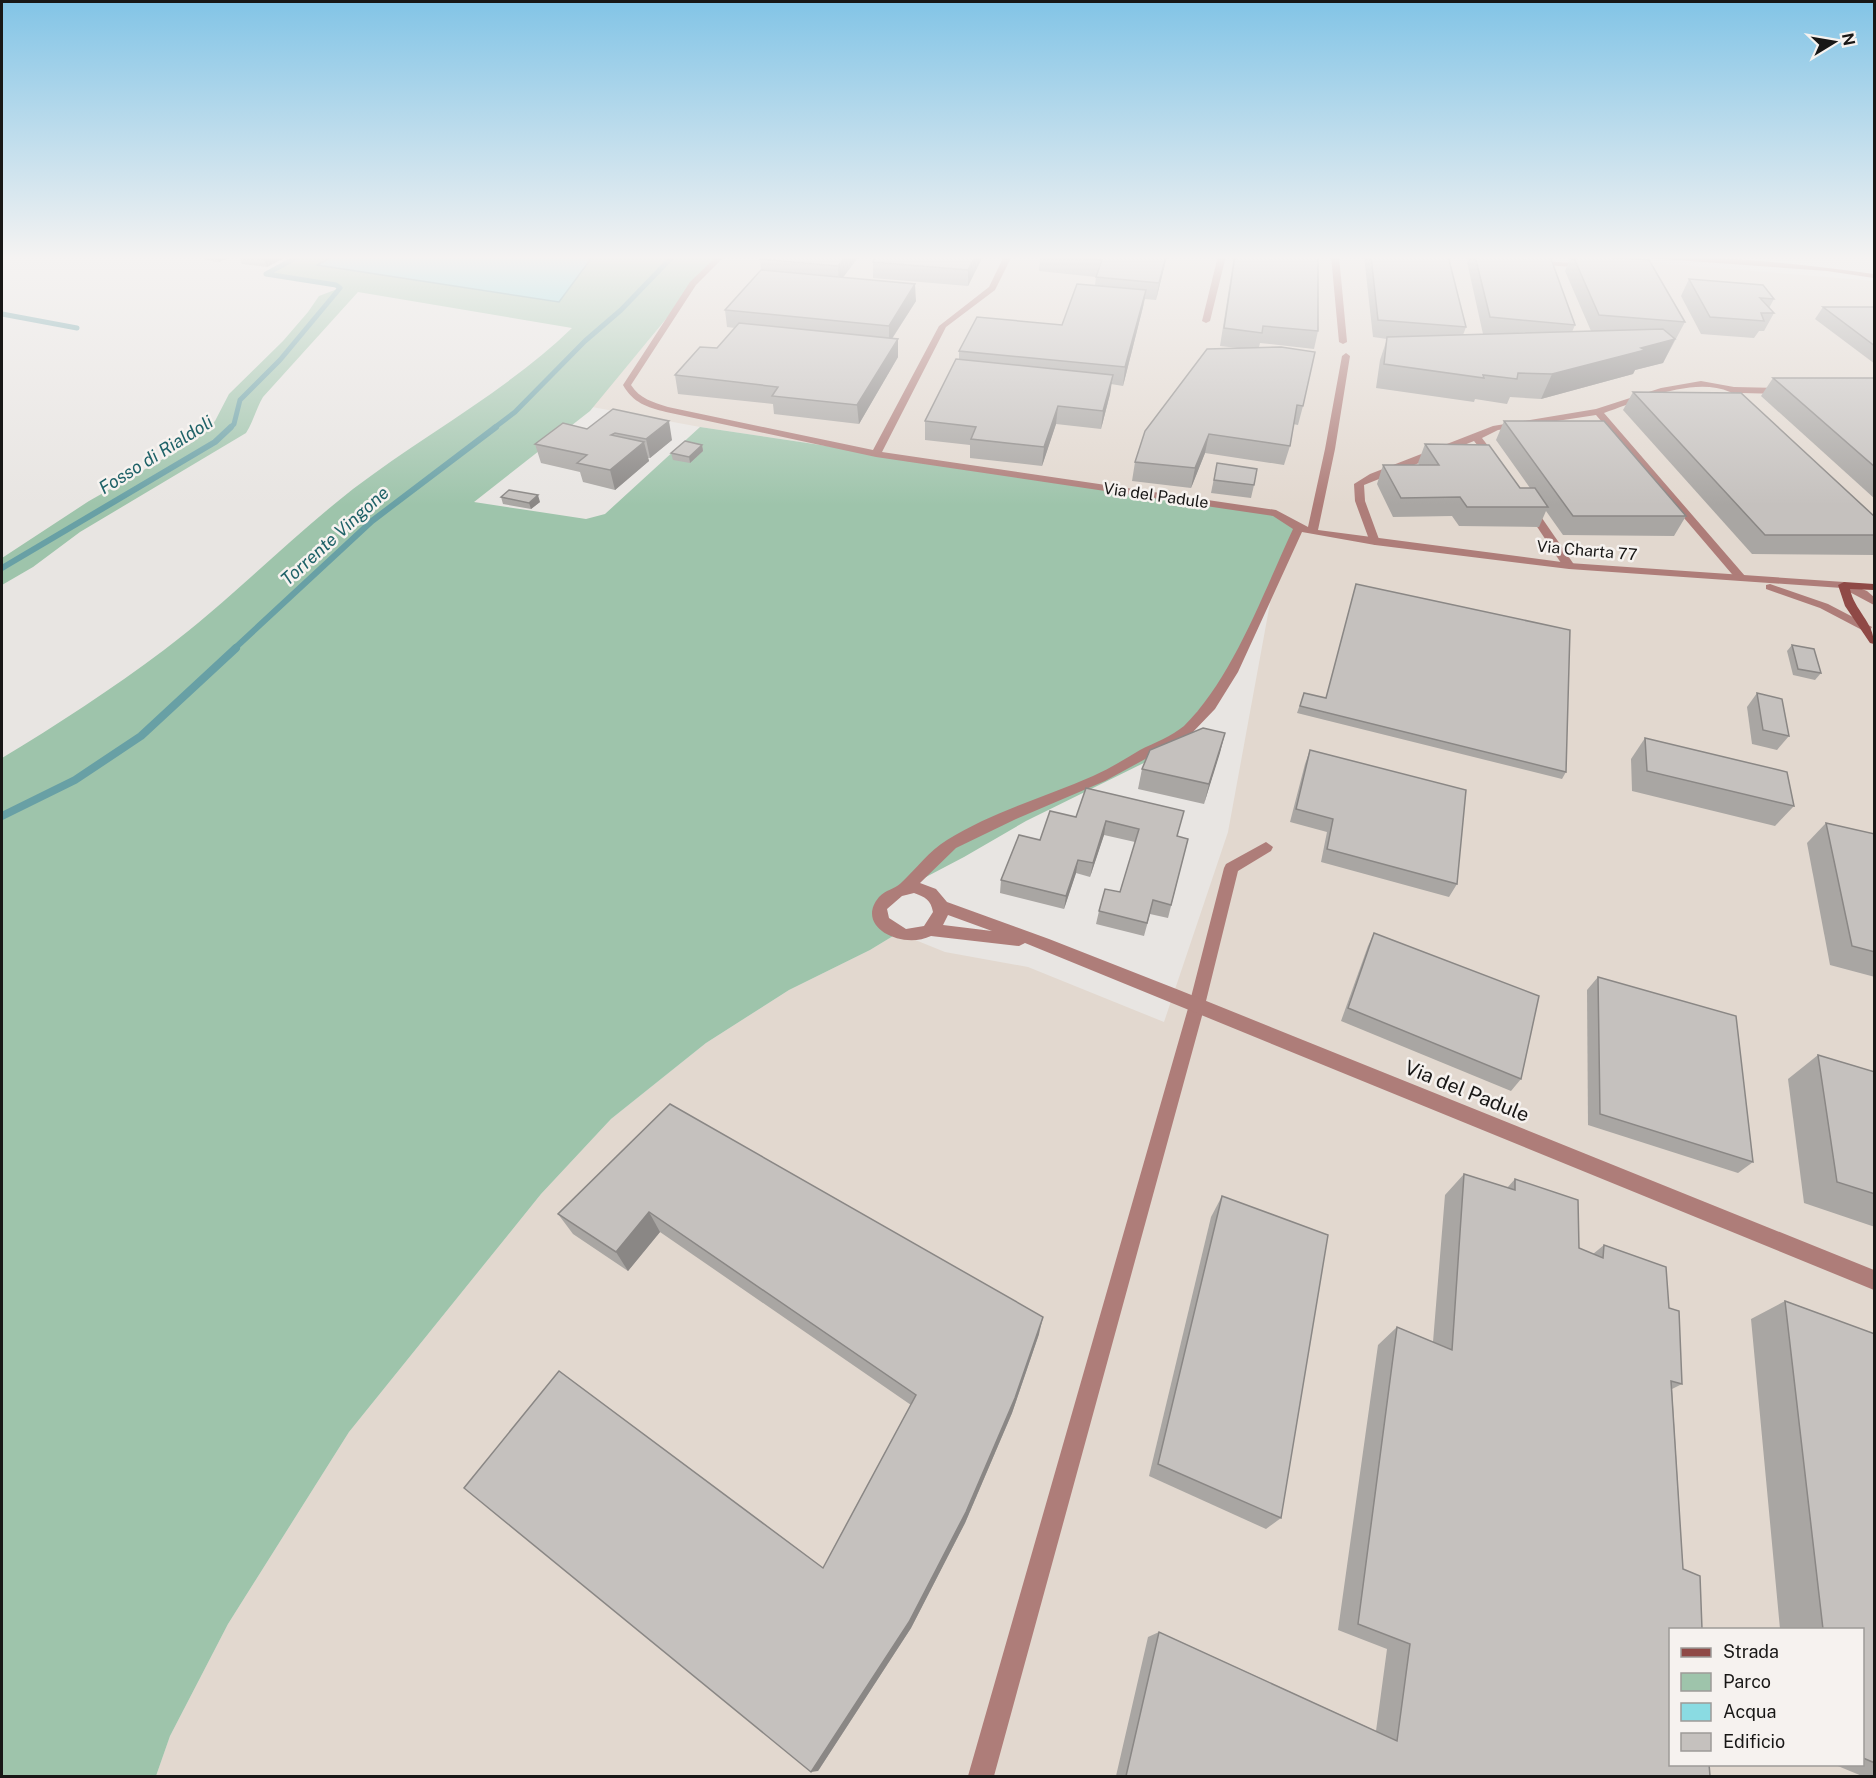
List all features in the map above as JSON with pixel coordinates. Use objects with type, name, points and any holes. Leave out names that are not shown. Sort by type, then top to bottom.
[{"type":"street","name":"Via del Padule","points":[[657,339],[627,385],[632,396],[666,409],[876,454],[1276,513],[1306,530],[1232,672],[1210,706],[1186,731],[1100,778],[1011,815],[951,844],[905,888]]},
{"type":"street","points":[[876,454],[936,339]]},
{"type":"street","points":[[1306,530],[1330,449],[1346,356]]},
{"type":"street","points":[[1375,543],[1360,501],[1359,484],[1496,428],[1598,412],[1664,390],[1701,384],[1734,390],[1791,391]]},
{"type":"street","points":[[1734,390],[1751,406]]},
{"type":"street","points":[[1598,412],[1742,578],[1809,600],[1866,627]]},
{"type":"street","points":[[1476,437],[1498,465]]},
{"type":"street","points":[[1520,494],[1569,566]]},
{"type":"street","name":"Via Charta 77","points":[[1306,530],[1375,543],[1569,566],[1875,587]]},
{"type":"street","points":[[1875,602],[1863,593],[1844,585],[1844,594],[1875,640]]},
{"type":"street","points":[[981,1776],[1197,1005],[1231,868],[1266,847]]},
{"type":"street","name":"Via del Padule","points":[[1043,943],[930,930],[923,934],[906,935],[890,929],[884,923],[880,915],[883,901],[895,891],[905,888],[924,889],[938,899],[941,906],[1043,943],[1875,1280]]},
{"type":"street","points":[[930,930],[940,920],[941,906]]},
{"type":"shaded area","points":[[650,339],[1874,339],[1874,1776],[156,1776],[170,1736],[228,1624],[349,1432],[541,1194],[611,1119],[706,1043],[789,990],[870,950],[898,933],[945,952],[1028,967],[1164,1022],[1228,832],[1275,576],[1276,513],[700,427],[592,407]]},
{"type":"green space","points":[[285,339],[316,339],[263,397],[246,433],[80,532],[33,567],[2,585],[2,558],[89,501],[193,442],[215,421],[229,394]]},
{"type":"green space","points":[[560,339],[649,339],[590,411],[474,502],[586,519],[605,514],[700,427],[1276,513],[1299,528],[1232,672],[1160,755],[1026,821],[905,888],[880,909],[898,933],[870,950],[789,990],[706,1043],[611,1119],[541,1194],[349,1432],[228,1624],[170,1736],[156,1776],[2,1776],[2,758],[84,706],[164,650],[353,489],[493,392]]},
{"type":"building","points":[[725,339],[898,339],[857,405],[772,396],[778,387],[675,375],[700,347],[717,348]]},
{"type":"building","points":[[965,339],[1133,339],[1125,367],[959,351]]},
{"type":"building","points":[[1387,339],[1675,339],[1641,348],[1645,350],[1552,374],[1518,373],[1517,379],[1483,375],[1484,378],[1384,364]]},
{"type":"building","points":[[1866,339],[1875,339],[1875,346]]},
{"type":"building","points":[[1281,347],[1315,352],[1303,406],[1297,405],[1290,446],[1209,434],[1195,468],[1135,462],[1145,431],[1207,349]]},
{"type":"building","points":[[956,359],[1113,375],[1103,411],[1058,406],[1044,447],[971,439],[976,427],[925,421]]},
{"type":"building","points":[[1773,378],[1875,378],[1875,467]]},
{"type":"building","points":[[1633,392],[1741,393],[1875,517],[1875,535],[1765,535]]},
{"type":"building","points":[[613,409],[669,421],[646,439],[615,433],[611,435],[644,442],[610,470],[577,463],[587,455],[535,444],[563,423],[587,429]]},
{"type":"building","points":[[1504,421],[1604,421],[1686,516],[1573,516]]},
{"type":"building","points":[[685,441],[702,445],[689,457],[671,453]]},
{"type":"building","points":[[1425,444],[1489,445],[1520,488],[1535,488],[1548,507],[1467,507],[1460,497],[1401,498],[1383,465],[1439,465]]},
{"type":"building","points":[[1217,463],[1257,469],[1254,485],[1214,480]]},
{"type":"building","points":[[509,490],[538,495],[529,503],[501,497]]},
{"type":"building","points":[[1356,584],[1570,630],[1566,772],[1300,706],[1304,693],[1326,698]]},
{"type":"building","points":[[1792,645],[1814,649],[1821,673],[1798,669]]},
{"type":"building","points":[[1757,693],[1782,699],[1789,736],[1763,730]]},
{"type":"building","points":[[1203,728],[1225,733],[1209,784],[1142,769],[1150,750]]},
{"type":"building","points":[[1645,738],[1787,772],[1794,806],[1647,771]]},
{"type":"building","points":[[1310,750],[1466,790],[1457,884],[1327,849],[1333,819],[1296,809]]},
{"type":"building","points":[[1086,788],[1184,811],[1177,836],[1188,839],[1171,905],[1153,900],[1147,923],[1099,911],[1105,889],[1120,892],[1139,829],[1106,821],[1093,863],[1078,860],[1066,896],[1001,880],[1019,835],[1040,840],[1050,811],[1076,817]]},
{"type":"building","points":[[1826,823],[1875,834],[1875,952],[1852,946]]},
{"type":"building","points":[[1374,933],[1539,996],[1521,1079],[1348,1008]]},
{"type":"building","points":[[1598,977],[1736,1016],[1753,1162],[1600,1114]]},
{"type":"building","points":[[1818,1055],[1875,1072],[1875,1194],[1837,1182]]},
{"type":"building","points":[[670,1104],[1043,1317],[1015,1398],[966,1512],[909,1622],[811,1772],[464,1488],[559,1371],[823,1568],[916,1395],[649,1212],[616,1252],[558,1214]]},
{"type":"building","points":[[1464,1174],[1515,1190],[1515,1179],[1578,1200],[1579,1248],[1603,1258],[1604,1245],[1666,1267],[1669,1308],[1679,1311],[1682,1384],[1671,1381],[1683,1569],[1700,1576],[1702,1628],[1669,1628],[1669,1766],[1709,1766],[1710,1776],[1126,1776],[1159,1632],[1397,1741],[1410,1644],[1358,1624],[1397,1327],[1452,1350]]},
{"type":"building","points":[[1222,1196],[1328,1235],[1281,1518],[1158,1464]]},
{"type":"building","points":[[1785,1301],[1875,1334],[1875,1763],[1864,1758],[1864,1628],[1823,1628]]},
{"type":"waterway","name":"Fosso di Rialdoli","points":[[231,427],[234,424],[240,400],[298,339]]},
{"type":"waterway","name":"Torrente Vingone","points":[[494,428],[515,412],[587,339]]},
{"type":"waterway","name":"Fosso di Rialdoli","points":[[2,568],[215,442],[231,427]]},
{"type":"waterway","name":"Torrente Vingone","points":[[234,649],[372,521],[496,427]]},
{"type":"waterway","name":"Torrente Vingone","points":[[2,816],[75,780],[141,736],[236,648]]}]
